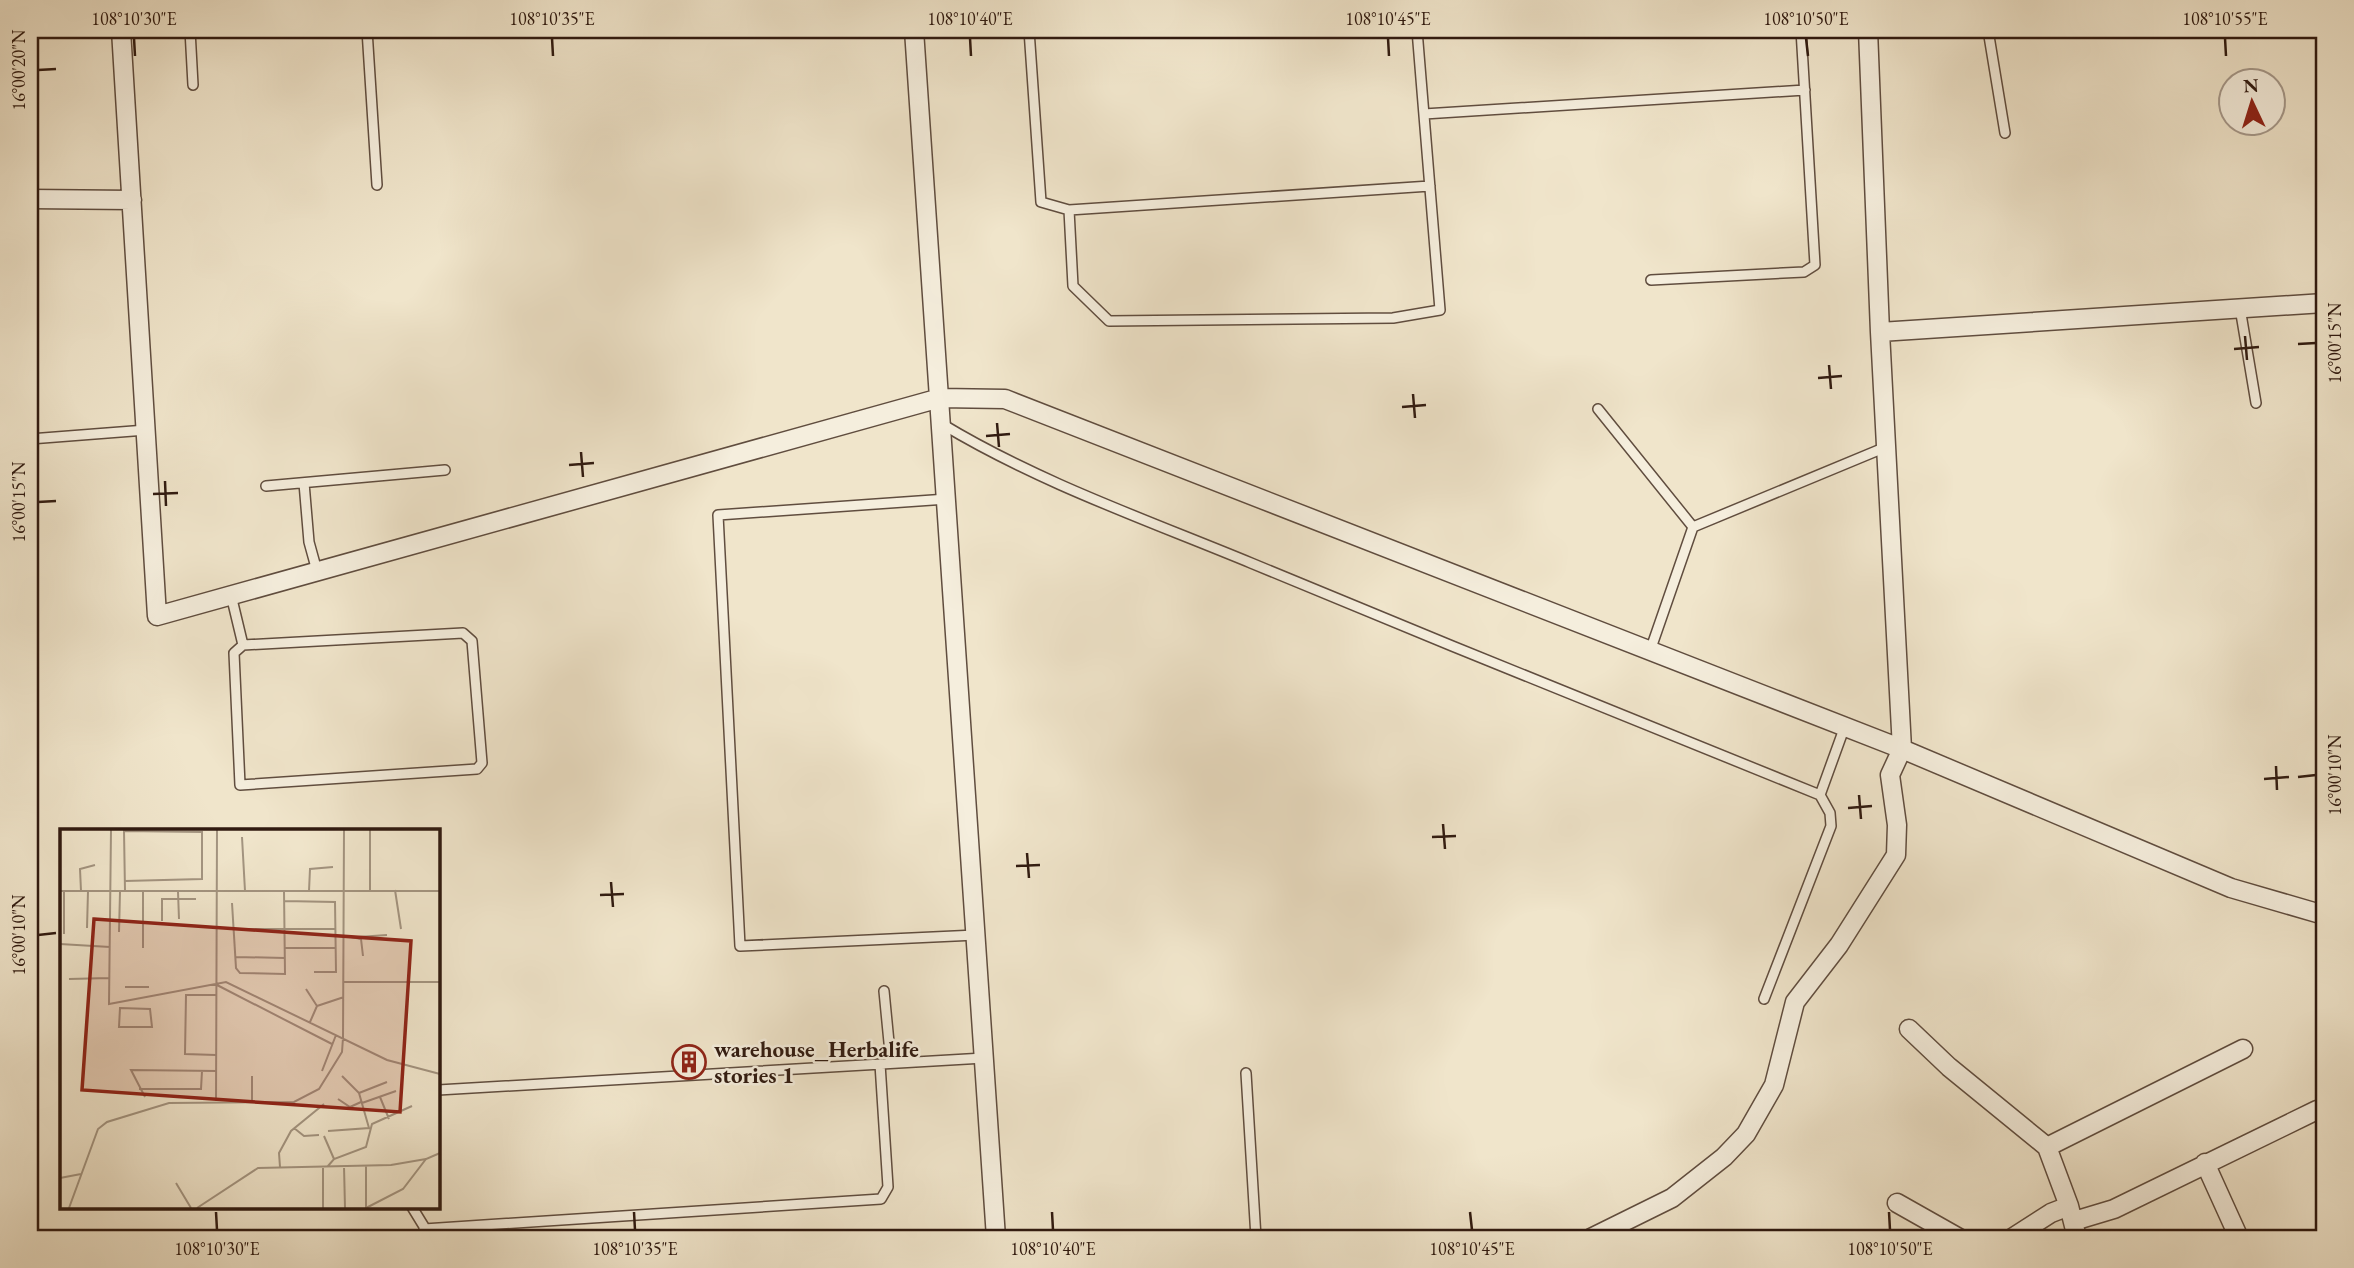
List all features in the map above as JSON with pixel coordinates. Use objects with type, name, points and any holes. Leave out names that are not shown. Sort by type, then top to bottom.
[{"type":"street","points":[[121,30],[158,616],[940,398],[1005,399],[1845,726],[2231,888],[2324,915]]},
{"type":"street","points":[[915,30],[996,1238]]},
{"type":"street","points":[[1591,1238],[1672,1198],[1724,1157],[1746,1134],[1774,1085],[1795,1002],[1839,945],[1896,855],[1897,825],[1890,775],[1902,749],[1880,332],[1868,30]]},
{"type":"street","points":[[30,200],[132,200]]},
{"type":"street","points":[[1880,332],[2324,303]]},
{"type":"street","points":[[1909,1029],[1949,1068],[2047,1147],[2074,1222]]},
{"type":"street","points":[[2047,1147],[2243,1049]]},
{"type":"street","points":[[2012,1238],[2051,1213],[2074,1222],[2114,1209],[2317,1110]]},
{"type":"street","points":[[2205,1163],[2239,1238]]},
{"type":"street","points":[[1897,1202],[1959,1238]]},
{"type":"lane","points":[[190,30],[193,85]]},
{"type":"lane","points":[[367,30],[377,185]]},
{"type":"lane","points":[[1029,30],[1041,202],[1069,210],[1430,186]]},
{"type":"lane","points":[[1069,210],[1073,286],[1110,321],[1393,318],[1440,310],[1418,30]]},
{"type":"lane","points":[[1651,280],[1804,272],[1815,265],[1801,30]]},
{"type":"lane","points":[[1988,30],[2005,133]]},
{"type":"lane","points":[[1424,114],[1805,90]]},
{"type":"lane","points":[[2240,308],[2256,403]]},
{"type":"lane","points":[[1598,409],[1693,527]]},
{"type":"lane","points":[[942,424],[991,453],[1097,499],[1820,795],[1830,813],[1831,826],[1764,999]]},
{"type":"lane","points":[[30,439],[146,430]]},
{"type":"lane","points":[[1650,651],[1693,527],[1886,447]]},
{"type":"lane","points":[[266,486],[445,470]]},
{"type":"lane","points":[[304,483],[309,542],[317,571]]},
{"type":"lane","points":[[947,499],[718,515],[740,946],[976,935]]},
{"type":"lane","points":[[231,595],[243,645]]},
{"type":"lane","points":[[463,634],[472,641],[482,763],[477,769],[468,771],[240,785],[234,653],[243,645],[463,634]]},
{"type":"lane","points":[[1820,795],[1845,726]]},
{"type":"lane","points":[[884,991],[891,1063]]},
{"type":"lane","points":[[439,1090],[984,1058]]},
{"type":"lane","points":[[424,1229],[881,1199],[888,1187],[880,1064]]},
{"type":"lane","points":[[1246,1073],[1256,1238]]},
{"type":"lane","points":[[413,1208],[431,1238]]},
{"type":"place","name":"warehouse_Herbalife stories 1","points":[[689,1062]]}]
